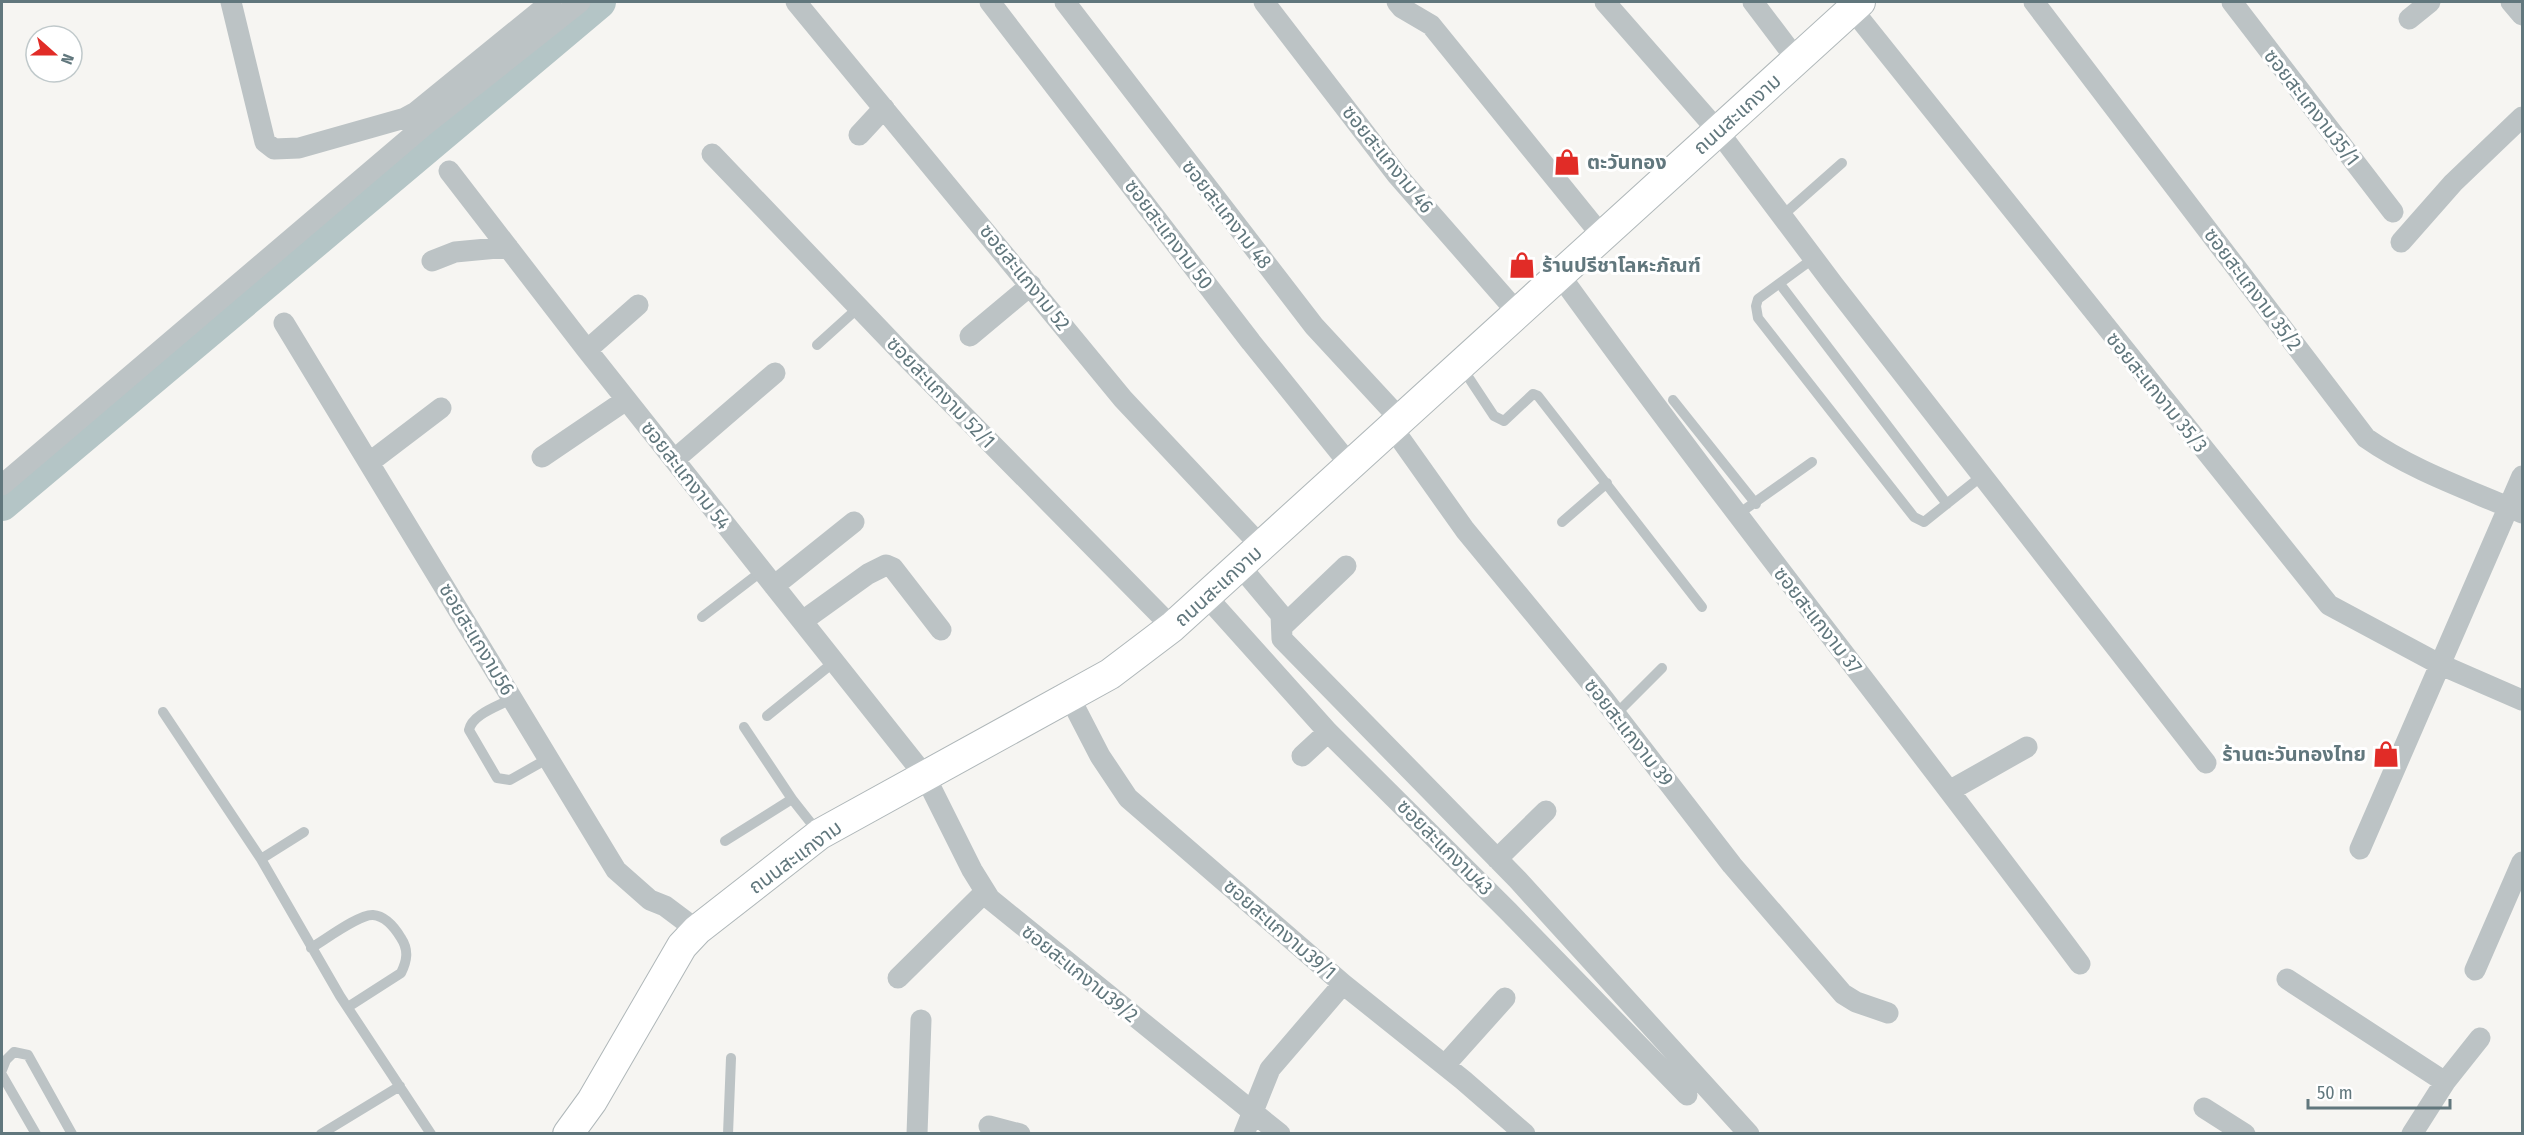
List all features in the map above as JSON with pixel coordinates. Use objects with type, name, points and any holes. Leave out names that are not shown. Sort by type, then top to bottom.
[{"type":"street","points":[[235,2],[265,142],[274,149],[299,148],[405,118],[416,112],[551,2]]},
{"type":"street","points":[[2,485],[425,125],[580,2]]},
{"type":"street","name":"ซอยสะแกงาม 52","points":[[796,2],[1031,285],[1251,556],[1281,615],[1282,639],[1497,859],[1749,1134]]},
{"type":"street","name":"ซอยสะแกงาม 50","points":[[990,2],[1251,342],[1350,465]]},
{"type":"street","name":"ซอยสะแกงาม 48","points":[[1065,2],[1314,326],[1396,422]]},
{"type":"street","name":"ซอยสะแกงาม 46","points":[[1263,2],[1397,175],[1517,312]]},
{"type":"street","points":[[1397,2],[1402,8],[1431,25],[1602,236]]},
{"type":"street","points":[[1605,2],[1718,131],[2206,763]]},
{"type":"street","points":[[1753,2],[1797,60]]},
{"type":"street","name":"ซอยสะแกงาม 35/2","points":[[2034,2],[2366,438],[2382,450],[2516,510]]},
{"type":"street","name":"ซอยสะแกงาม35/1","points":[[2232,2],[2393,212]]},
{"type":"street","points":[[2409,19],[2430,2]]},
{"type":"street","points":[[2511,2],[2523,15]]},
{"type":"street","name":"ถนนสะแกงาม","points":[[568,1134],[592,1101],[682,946],[697,930],[820,834],[1110,674],[1172,627],[1856,5]]},
{"type":"street","name":"ซอยสะแกงาม 35/3","points":[[1856,5],[2329,606],[2439,664],[2523,700]]},
{"type":"street","points":[[858,135],[884,108]]},
{"type":"street","points":[[2402,242],[2453,183],[2523,117]]},
{"type":"street","name":"ซอยสะแกงาม 52/1","points":[[712,154],[858,308],[1172,627]]},
{"type":"street","name":"ซอยสะแกงาม 54","points":[[449,171],[626,400],[768,579],[804,620],[834,662],[925,776]]},
{"type":"street","points":[[432,261],[455,252],[508,248]]},
{"type":"street","name":"ซอยสะแกงาม 37","points":[[1559,274],[1737,515],[1951,790],[2080,964]]},
{"type":"street","points":[[970,336],[1031,285]]},
{"type":"street","points":[[587,350],[638,305]]},
{"type":"street","name":"ซอยสะแกงาม56","points":[[284,322],[616,870],[650,900],[665,906],[697,930]]},
{"type":"street","points":[[674,460],[775,373]]},
{"type":"street","points":[[542,457],[626,400]]},
{"type":"street","points":[[370,462],[441,408]]},
{"type":"street","name":"ซอยสะแกงาม 39","points":[[1396,422],[1465,530],[1616,714],[1732,865],[1843,994],[1856,1002],[1888,1013]]},
{"type":"street","points":[[2360,849],[2439,664],[2516,510],[2523,476]]},
{"type":"street","points":[[768,579],[854,522]]},
{"type":"street","points":[[804,620],[868,574],[886,566],[893,568],[940,630]]},
{"type":"street","points":[[1282,627],[1346,566]]},
{"type":"street","name":"ซอยสะแกงาม43","points":[[1206,596],[1328,732],[1500,903],[1687,1095]]},
{"type":"street","name":"ซอยสะแกงาม39/1","points":[[1069,696],[1100,756],[1128,798],[1343,984],[1445,1065],[1525,1134]]},
{"type":"street","points":[[1302,756],[1328,732]]},
{"type":"street","points":[[1951,790],[2027,747]]},
{"type":"street","name":"ซอยสะแกงาม39/2","points":[[925,776],[990,899],[1280,1134]]},
{"type":"street","points":[[1497,859],[1546,811]]},
{"type":"street","points":[[2475,970],[2523,862]]},
{"type":"street","points":[[898,978],[985,892]]},
{"type":"street","points":[[2287,979],[2445,1082]]},
{"type":"street","points":[[1244,1134],[1270,1070],[1343,984]]},
{"type":"street","points":[[1445,1065],[1505,998]]},
{"type":"street","points":[[917,1134],[921,1020]]},
{"type":"street","points":[[2412,1134],[2445,1082],[2480,1038]]},
{"type":"street","points":[[2204,1108],[2245,1134]]},
{"type":"street","points":[[989,1126],[1020,1134]]},
{"type":"lane","points":[[1782,216],[1842,163]]},
{"type":"lane","points":[[1814,258],[1758,299],[1756,306],[1758,318],[1914,518],[1924,522],[1983,475]]},
{"type":"lane","points":[[1780,284],[1947,504]]},
{"type":"lane","points":[[817,345],[858,308]]},
{"type":"lane","points":[[1460,364],[1494,416],[1504,421],[1533,394],[1538,396],[1702,607]]},
{"type":"lane","points":[[1673,400],[1756,504]]},
{"type":"lane","points":[[1737,515],[1756,504],[1812,462]]},
{"type":"lane","points":[[1562,522],[1607,483]]},
{"type":"lane","points":[[702,617],[768,579]]},
{"type":"lane","points":[[767,716],[834,662]]},
{"type":"lane","points":[[1616,714],[1662,668]]},
{"type":"lane","points":[[513,698],[470,723],[469,730],[496,778],[510,780],[549,758]]},
{"type":"lane","points":[[164,712],[261,859],[311,948],[431,1134]]},
{"type":"lane","points":[[744,727],[792,799],[820,834]]},
{"type":"lane","points":[[725,841],[792,799]]},
{"type":"lane","points":[[261,859],[304,832]]},
{"type":"lane","points":[[311,948],[363,917],[373,915],[392,925],[405,945],[405,965],[401,973],[348,1007]]},
{"type":"lane","points":[[2,1070],[6,1060],[14,1053],[28,1055],[72,1134]]},
{"type":"lane","points":[[728,1134],[731,1058]]},
{"type":"lane","points":[[2,1075],[36,1134]]},
{"type":"lane","points":[[321,1134],[400,1086]]},
{"type":"waterway","points":[[2,504],[599,2]]},
{"type":"place","name":"ตะวันทอง","points":[[1567,162]]},
{"type":"place","name":"ร้านปรีชาโลหะภัณฑ์","points":[[1522,265]]},
{"type":"place","name":"ร้านตะวันทองไทย","points":[[2386,754]]}]
